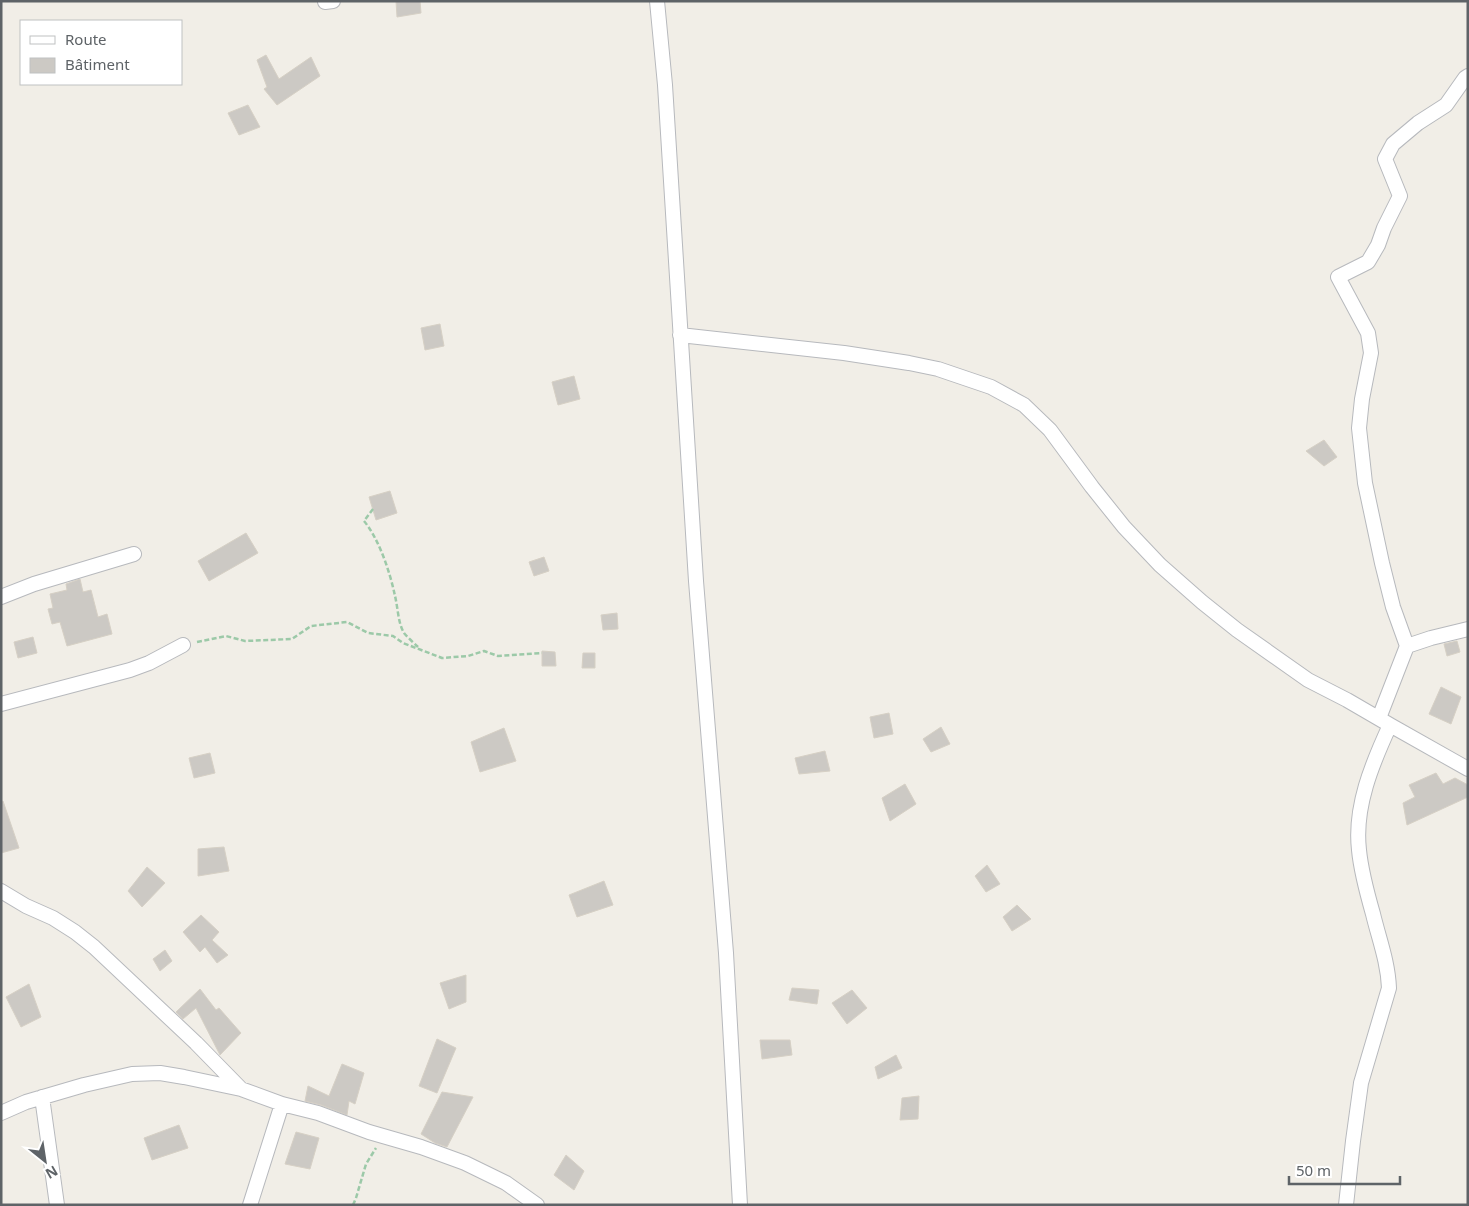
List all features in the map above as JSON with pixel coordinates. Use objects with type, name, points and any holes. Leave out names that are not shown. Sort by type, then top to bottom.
[{"type":"street","points":[[657,1],[665,85],[696,581],[726,953],[740,1205]]},
{"type":"street","points":[[1346,1205],[1349,1167],[1361,1082],[1389,988],[1386,959],[1368,896],[1359,850],[1358,833],[1364,796],[1407,646],[1393,607],[1365,483],[1359,428],[1362,398],[1371,353],[1368,333],[1338,277],[1368,262],[1378,245],[1400,196],[1385,159],[1393,144],[1418,123],[1446,105],[1468,76]]},
{"type":"street","points":[[680,335],[844,353],[909,363],[938,369],[991,387],[1024,405],[1050,430],[1124,527],[1160,566],[1188,590],[1237,630],[1308,680],[1468,769]]},
{"type":"street","points":[[1,597],[34,584],[134,554]]},
{"type":"street","points":[[1407,646],[1468,629]]},
{"type":"street","points":[[1,704],[130,670],[149,663],[183,645]]},
{"type":"street","points":[[1,891],[75,932],[196,1043],[242,1090]]},
{"type":"street","points":[[1,1112],[42,1097],[84,1085],[132,1074],[160,1073],[242,1090],[421,1147],[465,1163],[506,1183],[537,1205]]},
{"type":"street","points":[[42,1097],[57,1205]]},
{"type":"street","points":[[250,1205],[282,1104]]},
{"type":"path","points":[[373,509],[364,521],[372,530],[385,565],[395,595],[404,633],[419,648]]},
{"type":"path","points":[[183,645],[226,636],[246,641],[292,639],[311,626],[347,622],[368,633],[393,636],[442,658],[468,656],[484,651],[498,656],[542,653]]},
{"type":"path","points":[[353,1205],[366,1164],[383,1136]]},
{"type":"building","points":[[396,1],[420,1],[421,13],[397,17]]},
{"type":"building","points":[[266,55],[279,79],[311,57],[320,76],[277,105],[264,89],[267,87],[257,60]]},
{"type":"building","points":[[248,105],[260,127],[239,135],[228,113]]},
{"type":"building","points":[[440,324],[444,346],[425,350],[421,328]]},
{"type":"building","points":[[574,376],[580,399],[558,405],[552,382]]},
{"type":"building","points":[[1324,440],[1337,457],[1324,466],[1306,451]]},
{"type":"building","points":[[390,491],[397,513],[376,520],[369,497]]},
{"type":"building","points":[[246,533],[258,553],[209,581],[198,561]]},
{"type":"building","points":[[544,557],[549,571],[534,576],[529,562]]},
{"type":"building","points":[[80,579],[83,592],[91,590],[98,617],[107,614],[112,634],[67,646],[60,622],[52,624],[48,609],[53,608],[50,594],[67,590],[66,584]]},
{"type":"building","points":[[617,613],[618,629],[603,630],[601,615]]},
{"type":"building","points":[[33,637],[37,653],[18,658],[14,642]]},
{"type":"building","points":[[1457,641],[1460,652],[1447,656],[1444,644]]},
{"type":"building","points":[[542,651],[555,652],[556,666],[542,666]]},
{"type":"building","points":[[583,653],[595,653],[595,668],[582,668]]},
{"type":"building","points":[[1441,687],[1461,697],[1451,724],[1429,714]]},
{"type":"building","points":[[889,713],[893,734],[874,738],[870,717]]},
{"type":"building","points":[[941,727],[950,744],[931,752],[923,739]]},
{"type":"building","points":[[504,728],[516,761],[480,772],[471,742]]},
{"type":"building","points":[[825,751],[830,771],[799,774],[795,758]]},
{"type":"building","points":[[210,753],[215,773],[194,778],[189,758]]},
{"type":"building","points":[[1436,773],[1443,784],[1455,778],[1468,785],[1468,797],[1407,825],[1403,803],[1415,797],[1409,785]]},
{"type":"building","points":[[905,784],[916,804],[890,821],[882,798]]},
{"type":"building","points":[[3,801],[19,848],[1,853],[1,802]]},
{"type":"building","points":[[224,847],[229,871],[198,876],[198,849]]},
{"type":"building","points":[[987,865],[1000,884],[986,892],[975,876]]},
{"type":"building","points":[[147,867],[165,883],[142,907],[128,891]]},
{"type":"building","points":[[604,881],[613,905],[577,917],[569,895]]},
{"type":"building","points":[[1017,905],[1031,919],[1012,931],[1003,917]]},
{"type":"building","points":[[201,915],[219,932],[212,940],[228,955],[217,963],[205,947],[200,952],[183,932]]},
{"type":"building","points":[[165,950],[172,961],[160,971],[153,959]]},
{"type":"building","points":[[466,975],[466,1002],[449,1009],[440,983]]},
{"type":"building","points":[[29,984],[41,1017],[21,1027],[6,997]]},
{"type":"building","points":[[792,988],[819,990],[817,1004],[789,1000]]},
{"type":"building","points":[[200,989],[216,1010],[219,1008],[241,1033],[220,1055],[196,1008],[183,1019],[176,1012]]},
{"type":"building","points":[[852,990],[867,1008],[847,1024],[832,1003]]},
{"type":"building","points":[[437,1039],[456,1048],[437,1093],[419,1086]]},
{"type":"building","points":[[760,1040],[790,1040],[792,1055],[762,1059]]},
{"type":"building","points":[[896,1055],[902,1068],[878,1079],[875,1067]]},
{"type":"building","points":[[342,1064],[364,1073],[355,1104],[349,1101],[347,1115],[305,1101],[308,1086],[329,1096]]},
{"type":"building","points":[[442,1092],[473,1097],[447,1147],[435,1143],[421,1134]]},
{"type":"building","points":[[919,1096],[918,1119],[900,1120],[902,1098]]},
{"type":"building","points":[[179,1125],[188,1148],[152,1160],[144,1138]]},
{"type":"building","points":[[296,1132],[319,1138],[310,1169],[285,1164]]},
{"type":"building","points":[[566,1155],[584,1171],[574,1190],[554,1175]]}]
